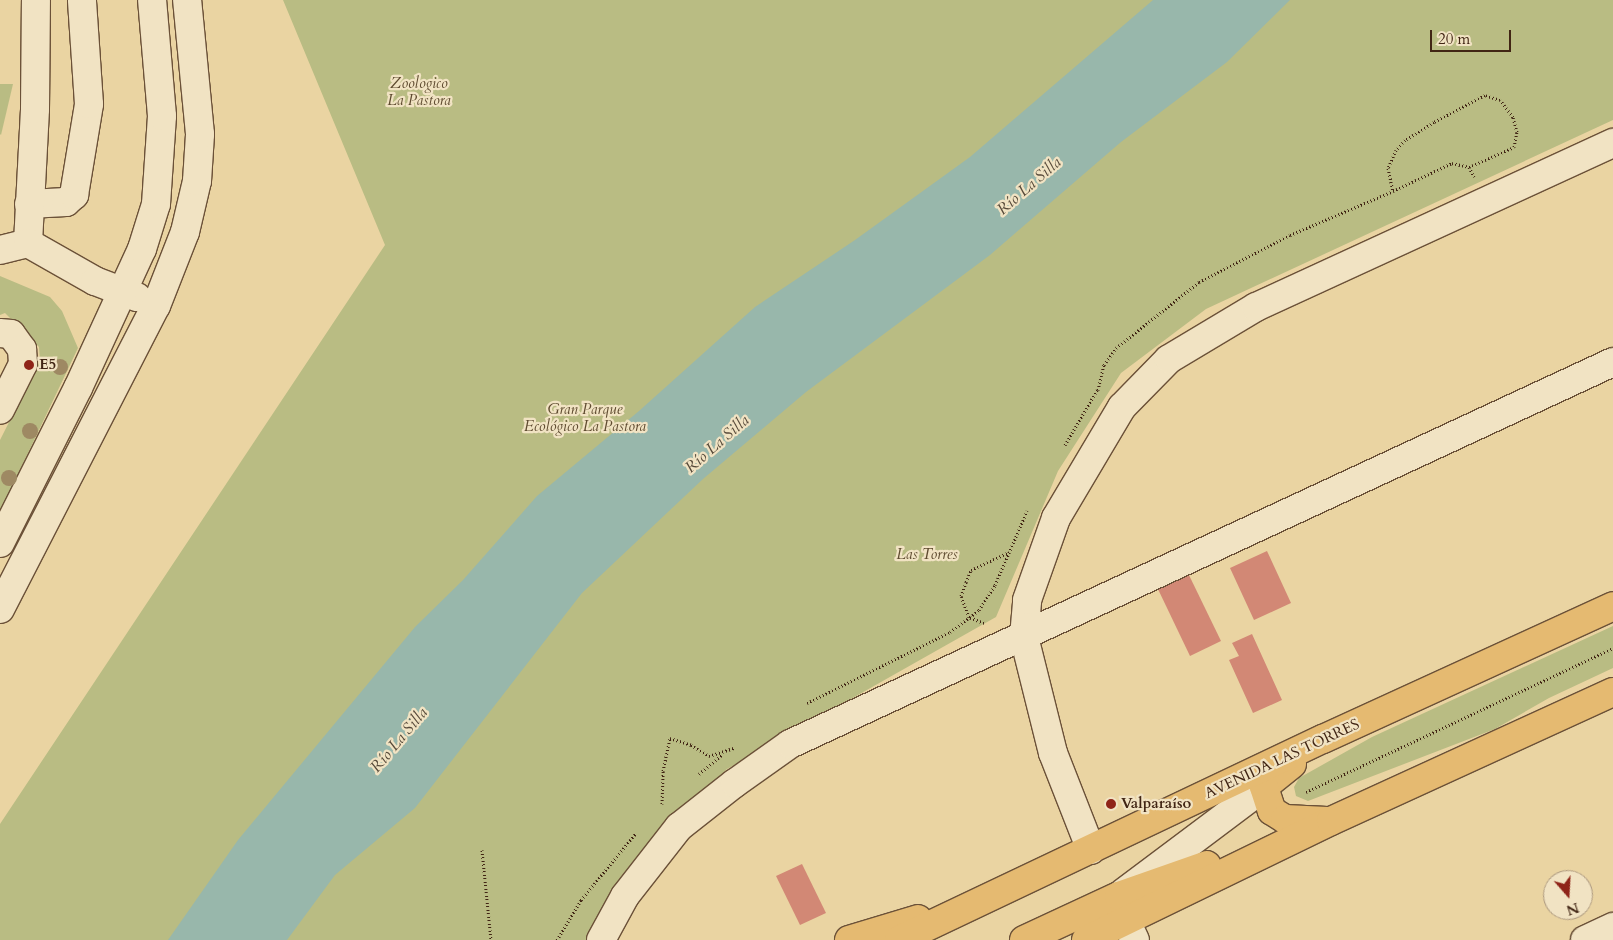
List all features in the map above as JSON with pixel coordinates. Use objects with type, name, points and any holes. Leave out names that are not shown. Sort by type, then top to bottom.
[{"type":"main road","name":"AVENIDA LAS TORRES","points":[[899,940],[1322,739],[1613,606]]},
{"type":"main road","points":[[1024,940],[1120,915],[1613,692]]},
{"type":"main road","points":[[1322,739],[1264,787],[1267,801],[1277,816],[1285,819],[1331,821]]},
{"type":"main road","points":[[849,940],[903,922],[959,912]]},
{"type":"main road","points":[[1086,940],[1120,915]]},
{"type":"street","points":[[28,244],[35,109],[36,0]]},
{"type":"street","points":[[29,204],[66,202],[74,195],[89,104],[82,0]]},
{"type":"street","points":[[0,543],[78,388],[120,289],[142,249],[156,204],[162,116],[152,0]]},
{"type":"street","points":[[0,609],[156,306],[185,232],[197,181],[200,134],[186,0]]},
{"type":"street","points":[[1091,850],[1053,753],[1024,637],[1027,600],[1056,518],[1122,407],[1169,359],[1256,307],[1613,143]]},
{"type":"street","points":[[0,250],[28,244],[95,281],[120,289],[156,306]]},
{"type":"street","points":[[0,333],[11,334],[22,350],[23,364],[0,410]]},
{"type":"street","points":[[601,940],[625,896],[679,828],[735,783],[790,744],[1613,362]]},
{"type":"street","points":[[1120,915],[1264,787]]},
{"type":"street","points":[[1585,940],[1613,927]]},
{"type":"path","points":[[1122,407],[1098,390],[1104,365],[1116,348],[1206,279],[1290,235],[1393,191],[1452,163],[1469,167],[1514,147],[1517,132],[1513,117],[1500,100],[1485,95],[1434,122],[1405,140],[1396,150],[1388,168],[1393,191]]},
{"type":"path","points":[[1009,552],[970,570],[961,596],[969,617],[1024,637]]},
{"type":"path","points":[[802,706],[950,632],[980,610],[995,586]]},
{"type":"path","points":[[1301,794],[1613,648]]},
{"type":"path","points":[[657,810],[663,802],[663,771],[670,738],[691,745],[709,756],[740,744]]},
{"type":"path","points":[[557,940],[581,900],[639,830]]},
{"type":"path","points":[[482,850],[491,940]]},
{"type":"green space","name":"Gran Parque Ecológico La Pastora","points":[[283,0],[1613,0],[1613,120],[1206,309],[1121,373],[1058,471],[996,617],[727,769],[643,851],[589,940],[0,940],[0,824],[385,245]]},
{"type":"green space","points":[[0,84],[13,84],[1,135],[0,134]]},
{"type":"green space","points":[[0,276],[50,297],[62,311],[78,348],[0,512],[0,440],[40,361],[39,347],[5,313],[0,315]]},
{"type":"green space","points":[[1613,626],[1613,668],[1549,698],[1495,729],[1308,801],[1296,796],[1294,787],[1299,778],[1372,737]]},
{"type":"water","name":"Río La Silla","points":[[1153,0],[1290,0],[1227,62],[1121,142],[990,255],[806,392],[703,479],[582,593],[415,808],[335,875],[287,940],[168,940],[238,840],[415,627],[463,580],[537,496],[639,411],[755,307],[855,240],[970,157]]},
{"type":"building","points":[[1267,551],[1291,603],[1254,620],[1230,568]]},
{"type":"building","points":[[1187,571],[1221,641],[1190,656],[1156,585]]},
{"type":"building","points":[[1252,634],[1282,700],[1253,713],[1229,660],[1239,656],[1232,643]]},
{"type":"building","points":[[802,864],[826,913],[800,925],[776,876]]},
{"type":"place","name":"E5","points":[[29,365]]},
{"type":"place","name":"Valparaíso","points":[[1111,804]]},
{"type":"park label","name":"Zoologico La Pastora","points":[[419,92]]},
{"type":"park label","name":"Las Torres","points":[[927,555]]}]
